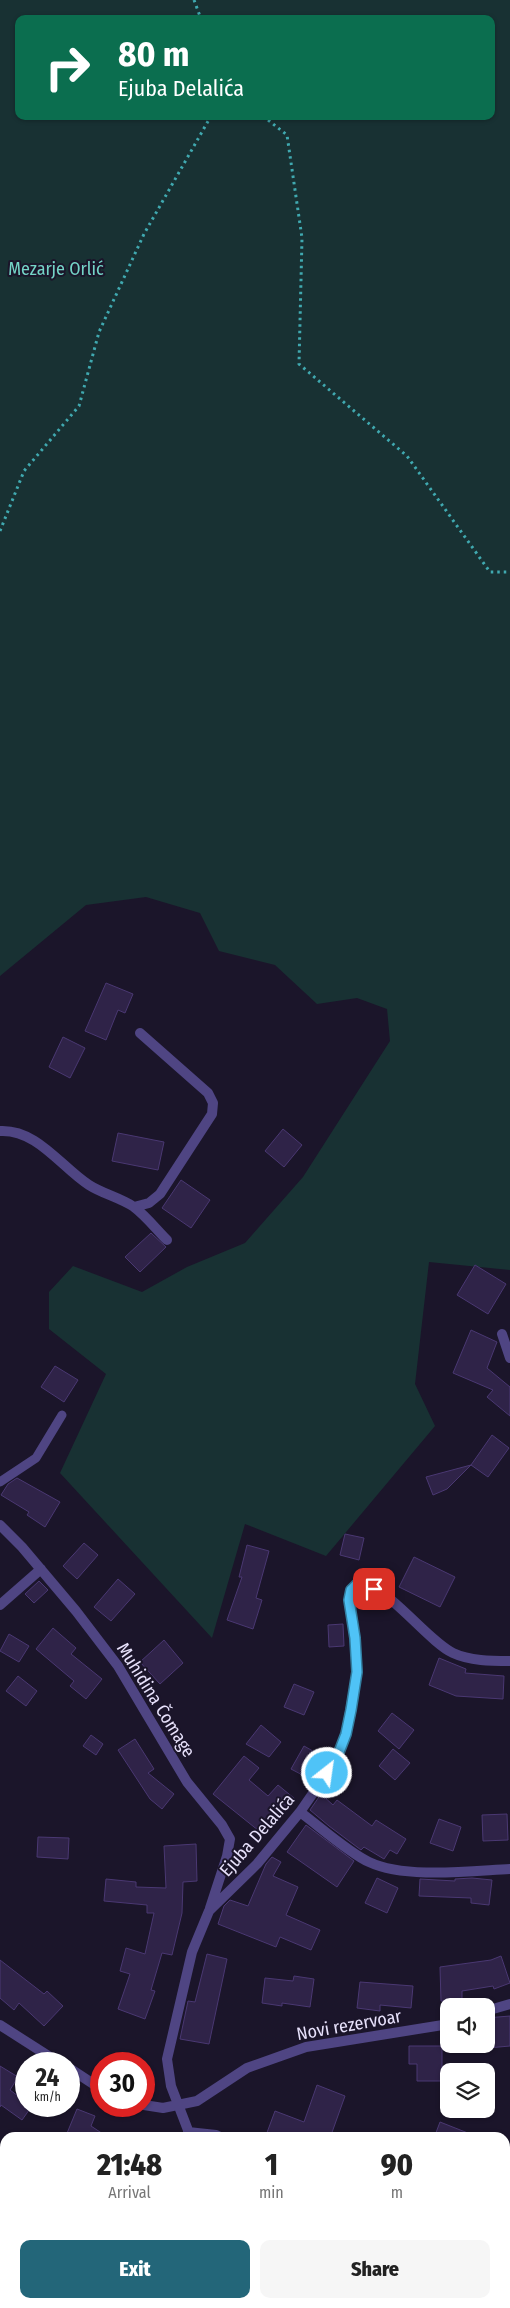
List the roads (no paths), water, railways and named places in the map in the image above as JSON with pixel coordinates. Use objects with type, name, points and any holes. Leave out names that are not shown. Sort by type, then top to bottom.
[{"type":"street","points":[[134,1207],[149,1203],[160,1194],[212,1114],[213,1103],[208,1093],[140,1033]]},
{"type":"street","points":[[0,1131],[8,1130],[41,1143],[64,1166],[90,1186],[134,1207],[167,1240]]},
{"type":"street","points":[[502,1334],[510,1358]]},
{"type":"street","name":"Muhidina Čomage","points":[[0,1525],[41,1569],[118,1666],[187,1782],[222,1825],[230,1840],[227,1856],[209,1911]]},
{"type":"street","points":[[0,1605],[41,1569]]},
{"type":"street","name":"Ejuba Delalića","points":[[188,2132],[172,2086],[167,2059],[192,1952],[209,1911],[257,1864],[300,1812],[336,1760],[346,1734],[357,1672],[355,1638],[349,1600],[351,1590],[358,1583],[365,1583],[412,1618],[437,1643],[451,1652],[467,1659],[510,1661]]},
{"type":"street","points":[[300,1812],[367,1862],[390,1870],[438,1872],[510,1869]]},
{"type":"street","points":[[495,2008],[510,2004]]},
{"type":"street","points":[[0,2025],[42,2052]]},
{"type":"street","name":"Novi rezervoar","points":[[155,2107],[163,2108],[178,2106],[197,2101],[247,2068],[306,2047],[440,2025]]},
{"type":"lane","points":[[0,1482],[36,1458],[62,1416]]},
{"type":"park label","name":"Mezarje Orlić","points":[[56,269]]}]
